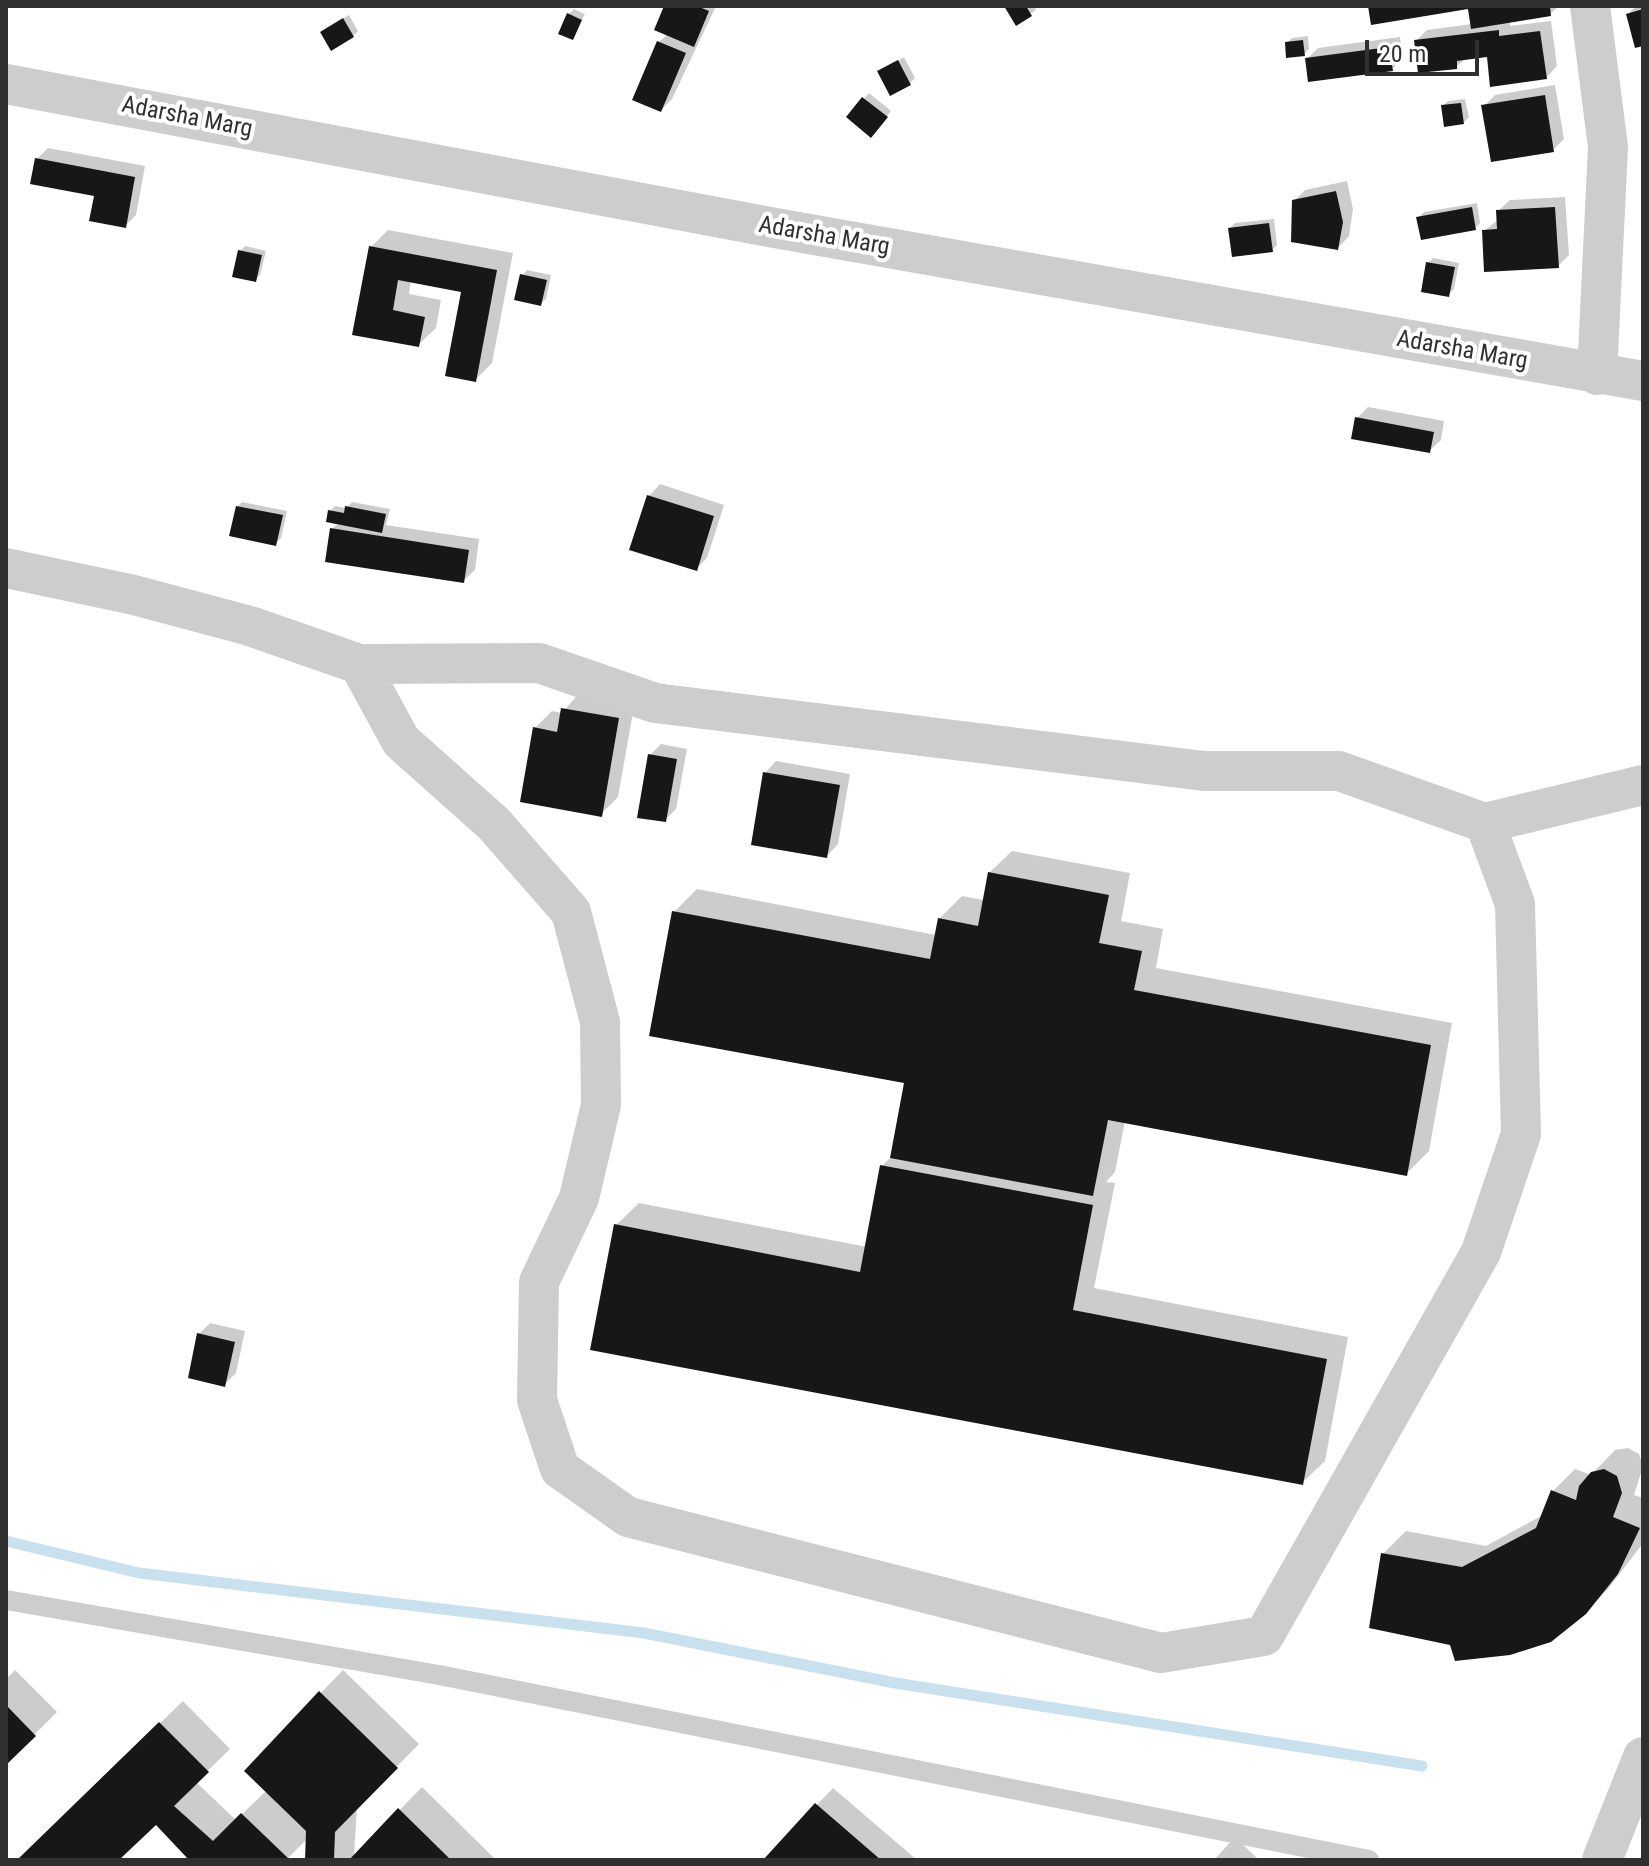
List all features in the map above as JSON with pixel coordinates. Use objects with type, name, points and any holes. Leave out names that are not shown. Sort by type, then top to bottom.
[{"type":"street","points":[[1590,6],[1608,147],[1597,375]]},
{"type":"street","name":"Adarsha Marg","points":[[6,84],[759,225],[1643,381]]},
{"type":"street","points":[[6,568],[192,610],[359,664],[539,663],[655,703],[1204,771],[1339,771],[1485,823],[1643,785]]},
{"type":"street","points":[[359,664],[401,741],[494,824],[571,912],[600,1022],[601,1105],[579,1198],[539,1282],[537,1400],[560,1469],[628,1517],[1161,1653],[1264,1636],[1481,1252],[1521,1134],[1515,904],[1485,823]]},
{"type":"street","points":[[1602,1860],[1643,1757]]},
{"type":"lane","points":[[6,1600],[439,1675],[1369,1860]]},
{"type":"building","points":[[664,6],[697,6],[709,11],[694,47],[654,30]]},
{"type":"building","points":[[1004,6],[1026,6],[1032,16],[1016,26]]},
{"type":"building","points":[[1368,6],[1550,6],[1551,16],[1471,29],[1468,9],[1371,25]]},
{"type":"building","points":[[1643,9],[1643,46],[1635,48],[1626,14]]},
{"type":"building","points":[[567,13],[582,20],[573,40],[558,34]]},
{"type":"building","points":[[343,18],[354,37],[331,51],[320,32]]},
{"type":"building","points":[[1499,30],[1499,36],[1540,31],[1547,79],[1490,87],[1487,57],[1457,61],[1457,69],[1418,73],[1414,40]]},
{"type":"building","points":[[1303,40],[1305,56],[1286,58],[1285,42]]},
{"type":"building","points":[[657,41],[686,53],[661,112],[632,100]]},
{"type":"building","points":[[1389,47],[1393,71],[1308,82],[1305,58]]},
{"type":"building","points":[[898,60],[911,85],[890,96],[877,71]]},
{"type":"building","points":[[1545,95],[1554,152],[1491,162],[1481,105]]},
{"type":"building","points":[[862,97],[888,117],[871,138],[846,117]]},
{"type":"building","points":[[1461,103],[1464,124],[1444,127],[1441,105]]},
{"type":"building","points":[[35,158],[135,177],[126,228],[89,221],[94,196],[30,184]]},
{"type":"building","points":[[1336,191],[1343,222],[1338,250],[1291,242],[1292,200]]},
{"type":"building","points":[[1472,207],[1476,230],[1421,240],[1416,217]]},
{"type":"building","points":[[1555,207],[1559,268],[1484,272],[1482,230],[1497,229],[1496,210]]},
{"type":"building","points":[[1269,223],[1273,252],[1232,257],[1228,228]]},
{"type":"building","points":[[369,246],[497,270],[476,382],[445,376],[461,292],[398,280],[393,310],[425,317],[419,347],[352,335]]},
{"type":"building","points":[[238,250],[262,255],[256,282],[232,277]]},
{"type":"building","points":[[1426,262],[1455,267],[1449,297],[1421,292]]},
{"type":"building","points":[[520,274],[547,280],[541,306],[514,300]]},
{"type":"building","points":[[1355,417],[1434,432],[1430,453],[1351,439]]},
{"type":"building","points":[[647,495],[714,516],[697,571],[629,550]]},
{"type":"building","points":[[236,506],[283,515],[276,546],[229,536]]},
{"type":"building","points":[[345,506],[386,514],[382,533],[326,522],[328,510],[344,513]]},
{"type":"building","points":[[330,528],[469,550],[464,583],[325,562]]},
{"type":"building","points":[[561,708],[619,718],[602,817],[520,802],[533,727],[557,732]]},
{"type":"building","points":[[648,754],[677,759],[666,822],[637,818]]},
{"type":"building","points":[[763,772],[840,785],[827,858],[751,845]]},
{"type":"building","points":[[988,872],[1109,895],[1099,943],[1142,951],[1134,990],[1431,1045],[1407,1176],[1108,1120],[1093,1196],[890,1158],[904,1083],[649,1036],[672,911],[930,959],[938,918],[978,926]]},
{"type":"building","points":[[880,1165],[1093,1205],[1073,1310],[1327,1359],[1303,1485],[590,1350],[614,1224],[860,1272]]},
{"type":"building","points":[[197,1333],[235,1342],[225,1387],[188,1378]]},
{"type":"building","points":[[1604,1469],[1617,1476],[1622,1493],[1613,1517],[1640,1528],[1618,1574],[1586,1614],[1551,1642],[1510,1655],[1455,1661],[1450,1645],[1369,1628],[1381,1553],[1462,1567],[1536,1528],[1551,1490],[1576,1500],[1579,1486],[1591,1472]]},
{"type":"building","points":[[319,1691],[398,1768],[335,1832],[334,1860],[305,1860],[306,1831],[244,1771]]},
{"type":"building","points":[[6,1705],[36,1736],[6,1765]]},
{"type":"building","points":[[159,1722],[209,1772],[174,1806],[213,1841],[241,1813],[290,1860],[189,1860],[156,1825],[119,1860],[17,1860]]},
{"type":"building","points":[[815,1803],[881,1860],[763,1860]]},
{"type":"building","points":[[398,1808],[451,1860],[349,1860]]},
{"type":"waterway","points":[[6,1541],[139,1573],[644,1633],[895,1683],[1422,1766]]}]
